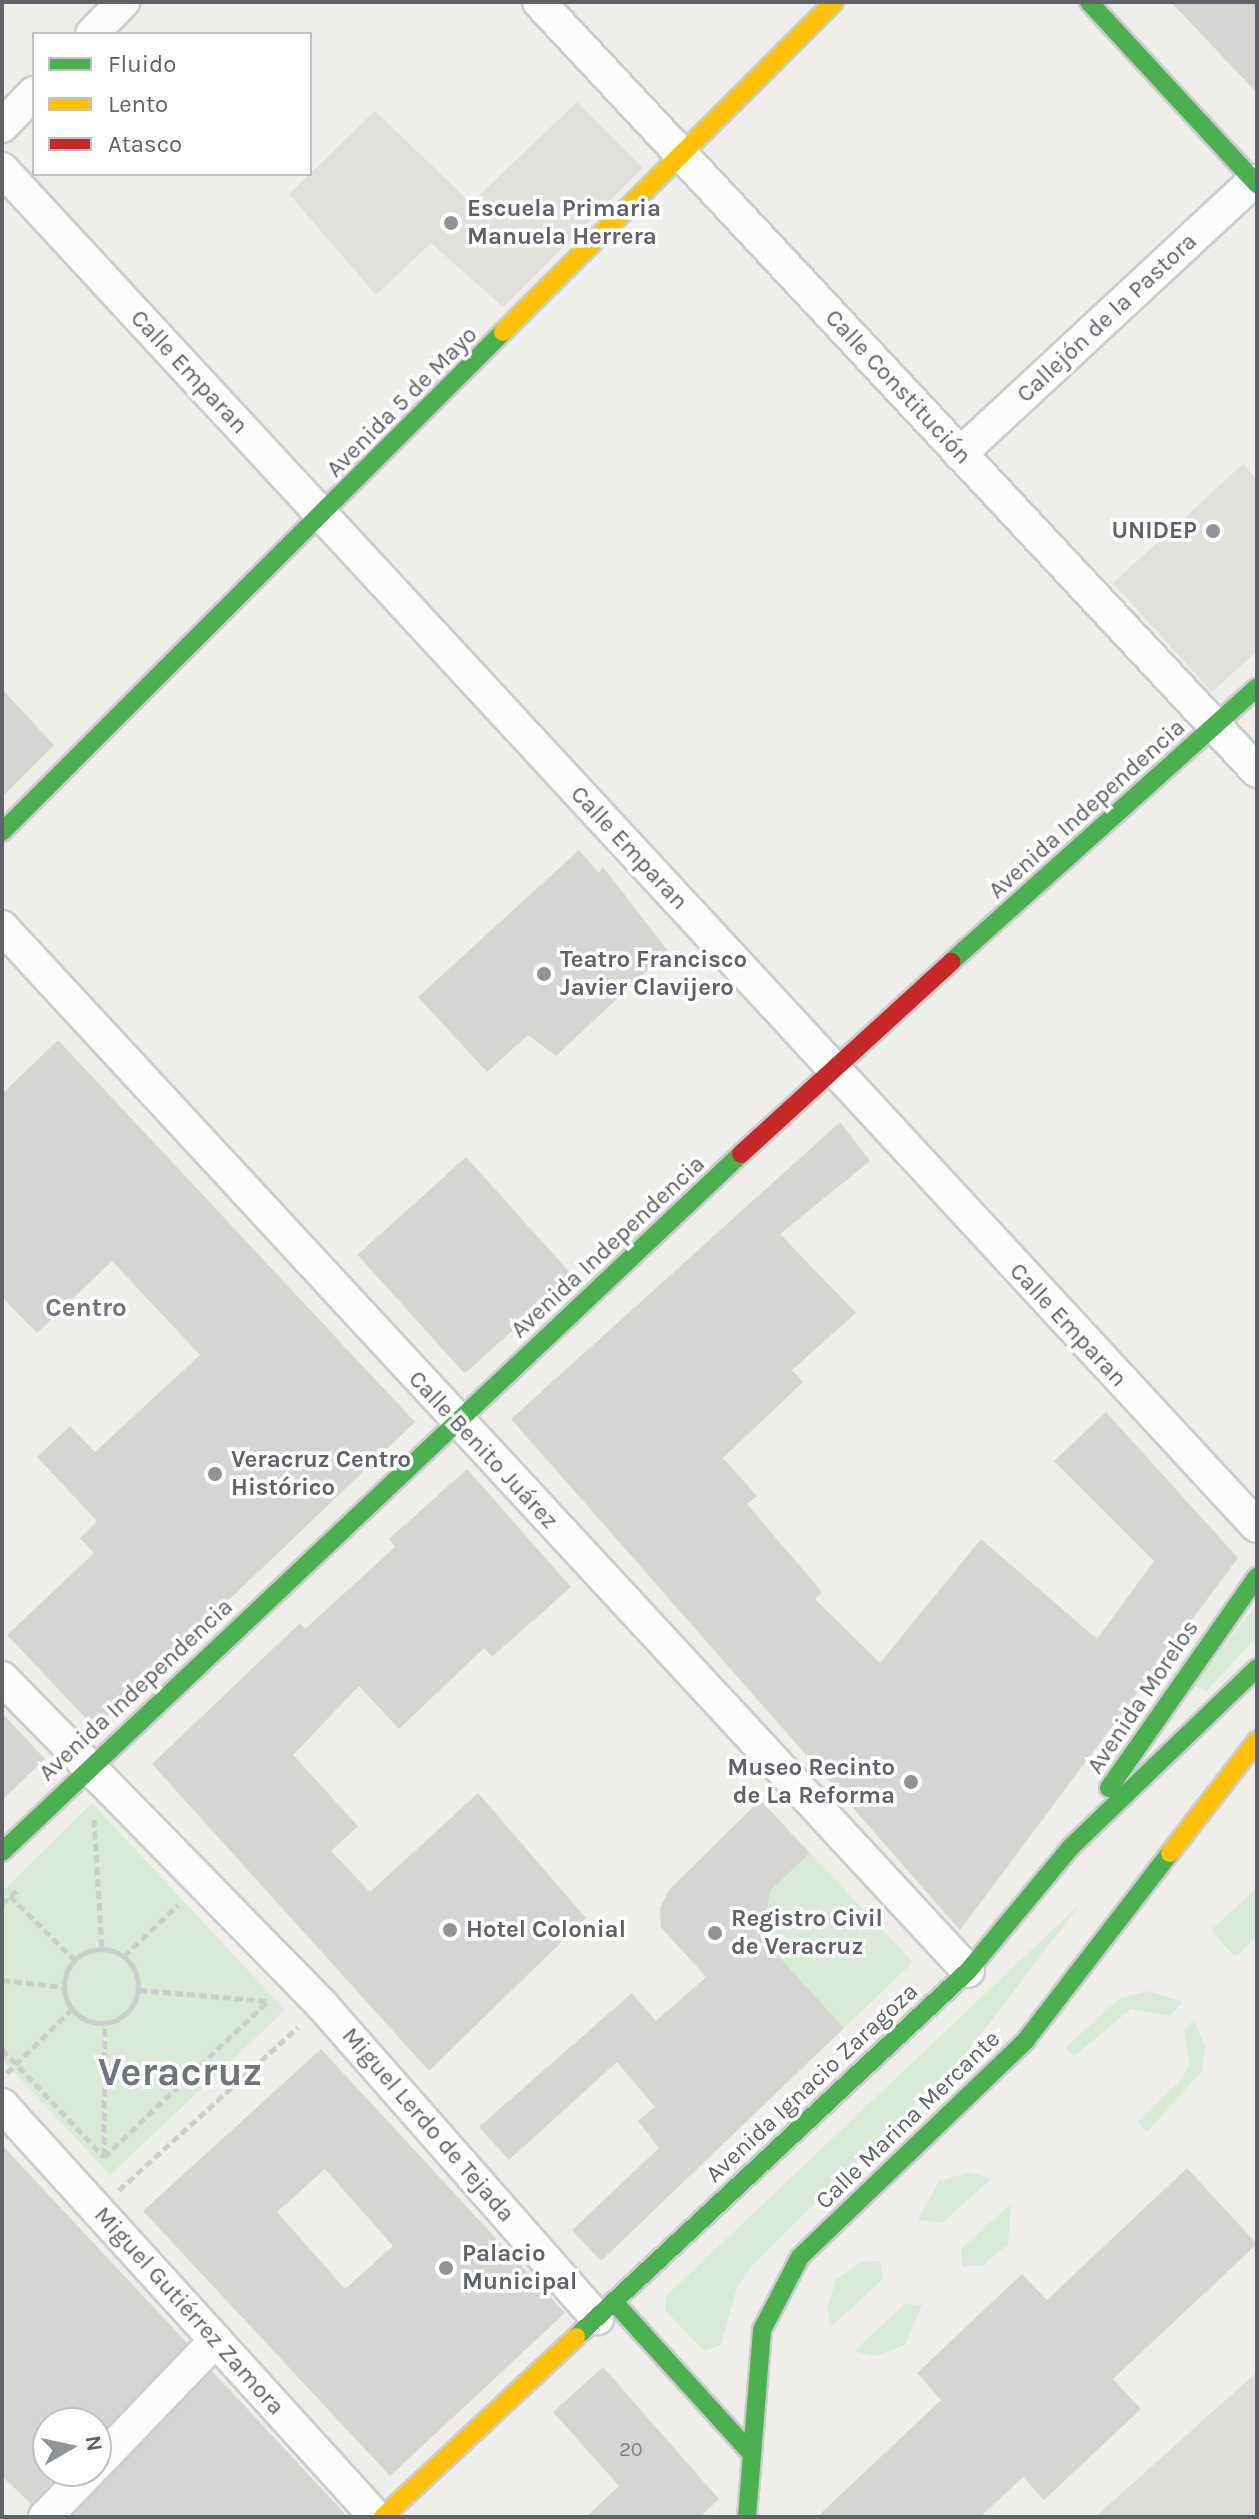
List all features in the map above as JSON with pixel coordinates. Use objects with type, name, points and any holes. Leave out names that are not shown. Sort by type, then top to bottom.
[{"type":"main road","name":"Avenida 5 de Mayo","points":[[2,832],[683,157],[834,2]]},
{"type":"main road","points":[[1089,2],[1256,183]]},
{"type":"main road","name":"Avenida Independencia","points":[[2,1852],[89,1766],[833,1068],[1257,687]]},
{"type":"main road","name":"Avenida Morelos","points":[[1071,1847],[1257,1577]]},
{"type":"main road","name":"Avenida Ignacio Zaragoza","points":[[383,2517],[968,1971],[1071,1847],[1257,1668]]},
{"type":"main road","name":"Calle Marina Mercante","points":[[747,2517],[762,2330],[800,2257],[1026,2040],[1173,1854],[1257,1741]]},
{"type":"main road","name":"Calle Marina Mercante","points":[[1173,1854],[1257,1778]]},
{"type":"main road","points":[[606,2310],[751,2453]]},
{"type":"street","points":[[94,32],[123,2]]},
{"type":"street","name":"Calle Constitución","points":[[539,2],[1257,771]]},
{"type":"street","points":[[2,126],[32,95]]},
{"type":"street","name":"Calle Emparan","points":[[2,169],[1257,1526]]},
{"type":"street","name":"Callejón de la Pastora","points":[[960,454],[1256,183]]},
{"type":"street","name":"Calle Benito Juárez","points":[[2,927],[968,1971]]},
{"type":"street","name":"Miguel Lerdo de Tejada","points":[[2,1678],[322,2005],[606,2310]]},
{"type":"street","name":"Miguel Gutiérrez Zamora","points":[[2,2105],[376,2517]]},
{"type":"street","points":[[112,2448],[216,2340]]},
{"type":"street","points":[[45,2517],[74,2487]]},
{"type":"path","points":[[89,1766],[102,1949]]},
{"type":"path","points":[[84,1827],[94,1817]]},
{"type":"path","points":[[94,1817],[104,1828]]},
{"type":"path","points":[[2,1904],[31,1876]]},
{"type":"path","points":[[124,1956],[201,1882]]},
{"type":"path","points":[[2,1888],[75,1960]]},
{"type":"path","points":[[167,1894],[187,1916]]},
{"type":"path","points":[[102,1949],[124,1956],[139,1990],[128,2013],[105,2024],[72,2009],[64,1987],[75,1960],[102,1949]]},
{"type":"path","points":[[2,1980],[64,1987]]},
{"type":"path","points":[[139,1990],[268,2001]]},
{"type":"path","points":[[258,1990],[268,2001]]},
{"type":"path","points":[[104,2157],[268,2001]]},
{"type":"path","name":"Miguel Lerdo de Tejada","points":[[97,2209],[322,2005]]},
{"type":"path","points":[[2,2077],[72,2009]]},
{"type":"path","points":[[104,2157],[105,2024]]},
{"type":"path","points":[[2,2049],[104,2157]]},
{"type":"shaded area","name":"Escuela Primaria Manuela Herrera","points":[[577,102],[643,168],[503,307],[431,243],[376,295],[289,194],[308,176],[312,176],[312,172],[375,111],[471,203]]},
{"type":"shaded area","name":"UNIDEP","points":[[1243,464],[1257,480],[1257,651],[1212,692],[1113,583]]},
{"type":"shaded area","points":[[1257,2372],[1257,2517],[1095,2517]]},
{"type":"green space","points":[[1257,1604],[1257,1637],[1206,1691],[1194,1684]]},
{"type":"green space","points":[[92,1803],[285,2010],[110,2175],[2,2059],[2,1892]]},
{"type":"green space","points":[[810,1853],[913,1962],[844,2028],[763,1939],[770,1891]]},
{"type":"green space","points":[[1257,1888],[1257,1937],[1235,1957],[1211,1930]]},
{"type":"green space","points":[[1082,1902],[968,2051],[752,2266],[737,2287],[721,2345],[704,2351],[665,2310],[666,2296]]},
{"type":"green space","points":[[1149,1991],[1182,2002],[1170,2016],[1131,2009],[1074,2056],[1065,2048],[1120,1998]]},
{"type":"green space","points":[[1194,2020],[1205,2047],[1202,2071],[1147,2132],[1138,2122],[1183,2078],[1189,2063],[1184,2029]]},
{"type":"green space","points":[[970,2172],[991,2179],[942,2223],[918,2220],[939,2181]]},
{"type":"green space","points":[[1011,2204],[1008,2244],[983,2265],[962,2267],[961,2249]]},
{"type":"green space","points":[[880,2261],[883,2279],[831,2327],[827,2309],[836,2280],[861,2262]]},
{"type":"green space","points":[[905,2304],[922,2305],[905,2345],[875,2356],[854,2351]]},
{"type":"building","points":[[1171,2],[1257,2],[1257,93]]},
{"type":"building","points":[[2,689],[54,745],[2,797]]},
{"type":"building","name":"Teatro Francisco Javier Clavijero","points":[[579,850],[599,873],[603,867],[668,951],[556,1056],[528,1035],[487,1072],[418,997]]},
{"type":"building","points":[[58,1040],[415,1422],[95,1728],[7,1635],[94,1553],[80,1538],[97,1521],[37,1457],[70,1426],[95,1452],[200,1355],[112,1261],[37,1333],[2,1297],[2,1094]]},
{"type":"building","points":[[840,1122],[870,1161],[780,1234],[856,1313],[792,1370],[803,1382],[723,1458],[757,1496],[747,1504],[822,1592],[815,1599],[880,1663],[981,1539],[1097,1639],[1154,1561],[1054,1461],[1106,1412],[1238,1558],[960,1930],[511,1419]]},
{"type":"building","points":[[466,1157],[573,1276],[465,1374],[358,1255]]},
{"type":"building","points":[[467,1469],[571,1587],[492,1657],[484,1648],[399,1729],[359,1686],[293,1755],[358,1826],[331,1851],[370,1892],[478,1793],[586,1918],[429,2071],[152,1764],[300,1623],[305,1629],[395,1547],[389,1539]]},
{"type":"building","points":[[2,1713],[45,1759],[2,1800]]},
{"type":"building","points":[[760,1800],[810,1853],[770,1891],[763,1939],[844,2028],[601,2261],[572,2230],[659,2148],[638,2121],[655,2107],[617,2062],[509,2160],[479,2127],[632,1993],[656,2021],[706,1977],[661,1927],[660,1908],[669,1890]]},
{"type":"building","name":"Palacio Municipal","points":[[321,2049],[565,2313],[390,2476],[143,2211]],"holes":[[[325,2169],[393,2246],[345,2289],[277,2212]]]},
{"type":"building","points":[[2,2145],[187,2343],[112,2421],[112,2407],[32,2407],[32,2487],[47,2487],[31,2504],[2,2476]]},
{"type":"building","points":[[1187,2168],[1257,2244],[1113,2379],[1141,2409],[1044,2500],[1023,2477],[980,2517],[817,2517],[941,2400],[917,2373],[1022,2274],[1047,2300]]},
{"type":"building","points":[[603,2367],[719,2499],[700,2517],[586,2517],[619,2486],[553,2412]]},
{"type":"building","points":[[212,2371],[348,2517],[72,2517],[100,2487],[112,2487],[112,2475]]},
{"type":"traffic: fast","points":[[1089,2],[1257,184]]},
{"type":"traffic: fast","points":[[2,832],[503,332]]},
{"type":"traffic: fast","points":[[951,962],[1257,687]]},
{"type":"traffic: fast","points":[[2,1852],[741,1154]]},
{"type":"traffic: fast","points":[[1109,1788],[1257,1577]]},
{"type":"traffic: fast","points":[[576,2337],[968,1971],[1071,1847],[1257,1668]]},
{"type":"traffic: fast","points":[[747,2517],[762,2330],[800,2257],[1026,2040],[1170,1853]]},
{"type":"traffic: fast","points":[[614,2302],[751,2453]]},
{"type":"traffic: slow","points":[[503,332],[834,2]]},
{"type":"traffic: slow","points":[[1170,1853],[1257,1741]]},
{"type":"traffic: slow","points":[[383,2517],[576,2337]]},
{"type":"traffic: jam","points":[[741,1154],[951,962]]},
{"type":"place","name":"Escuela Primaria Manuela Herrera","points":[[451,223]]},
{"type":"place","name":"UNIDEP","points":[[1213,531]]},
{"type":"place","name":"Teatro Francisco Javier Clavijero","points":[[544,974]]},
{"type":"place","name":"Veracruz Centro Histórico","points":[[215,1474]]},
{"type":"place","name":"Museo Recinto de La Reforma","points":[[911,1782]]},
{"type":"place","name":"Hotel Colonial","points":[[450,1930]]},
{"type":"place","name":"Registro Civil de Veracruz","points":[[715,1933]]},
{"type":"place","name":"Palacio Municipal","points":[[446,2268]]},
{"type":"district","name":"Centro","points":[[86,1308]]},
{"type":"district","name":"Veracruz","points":[[180,2072]]}]
